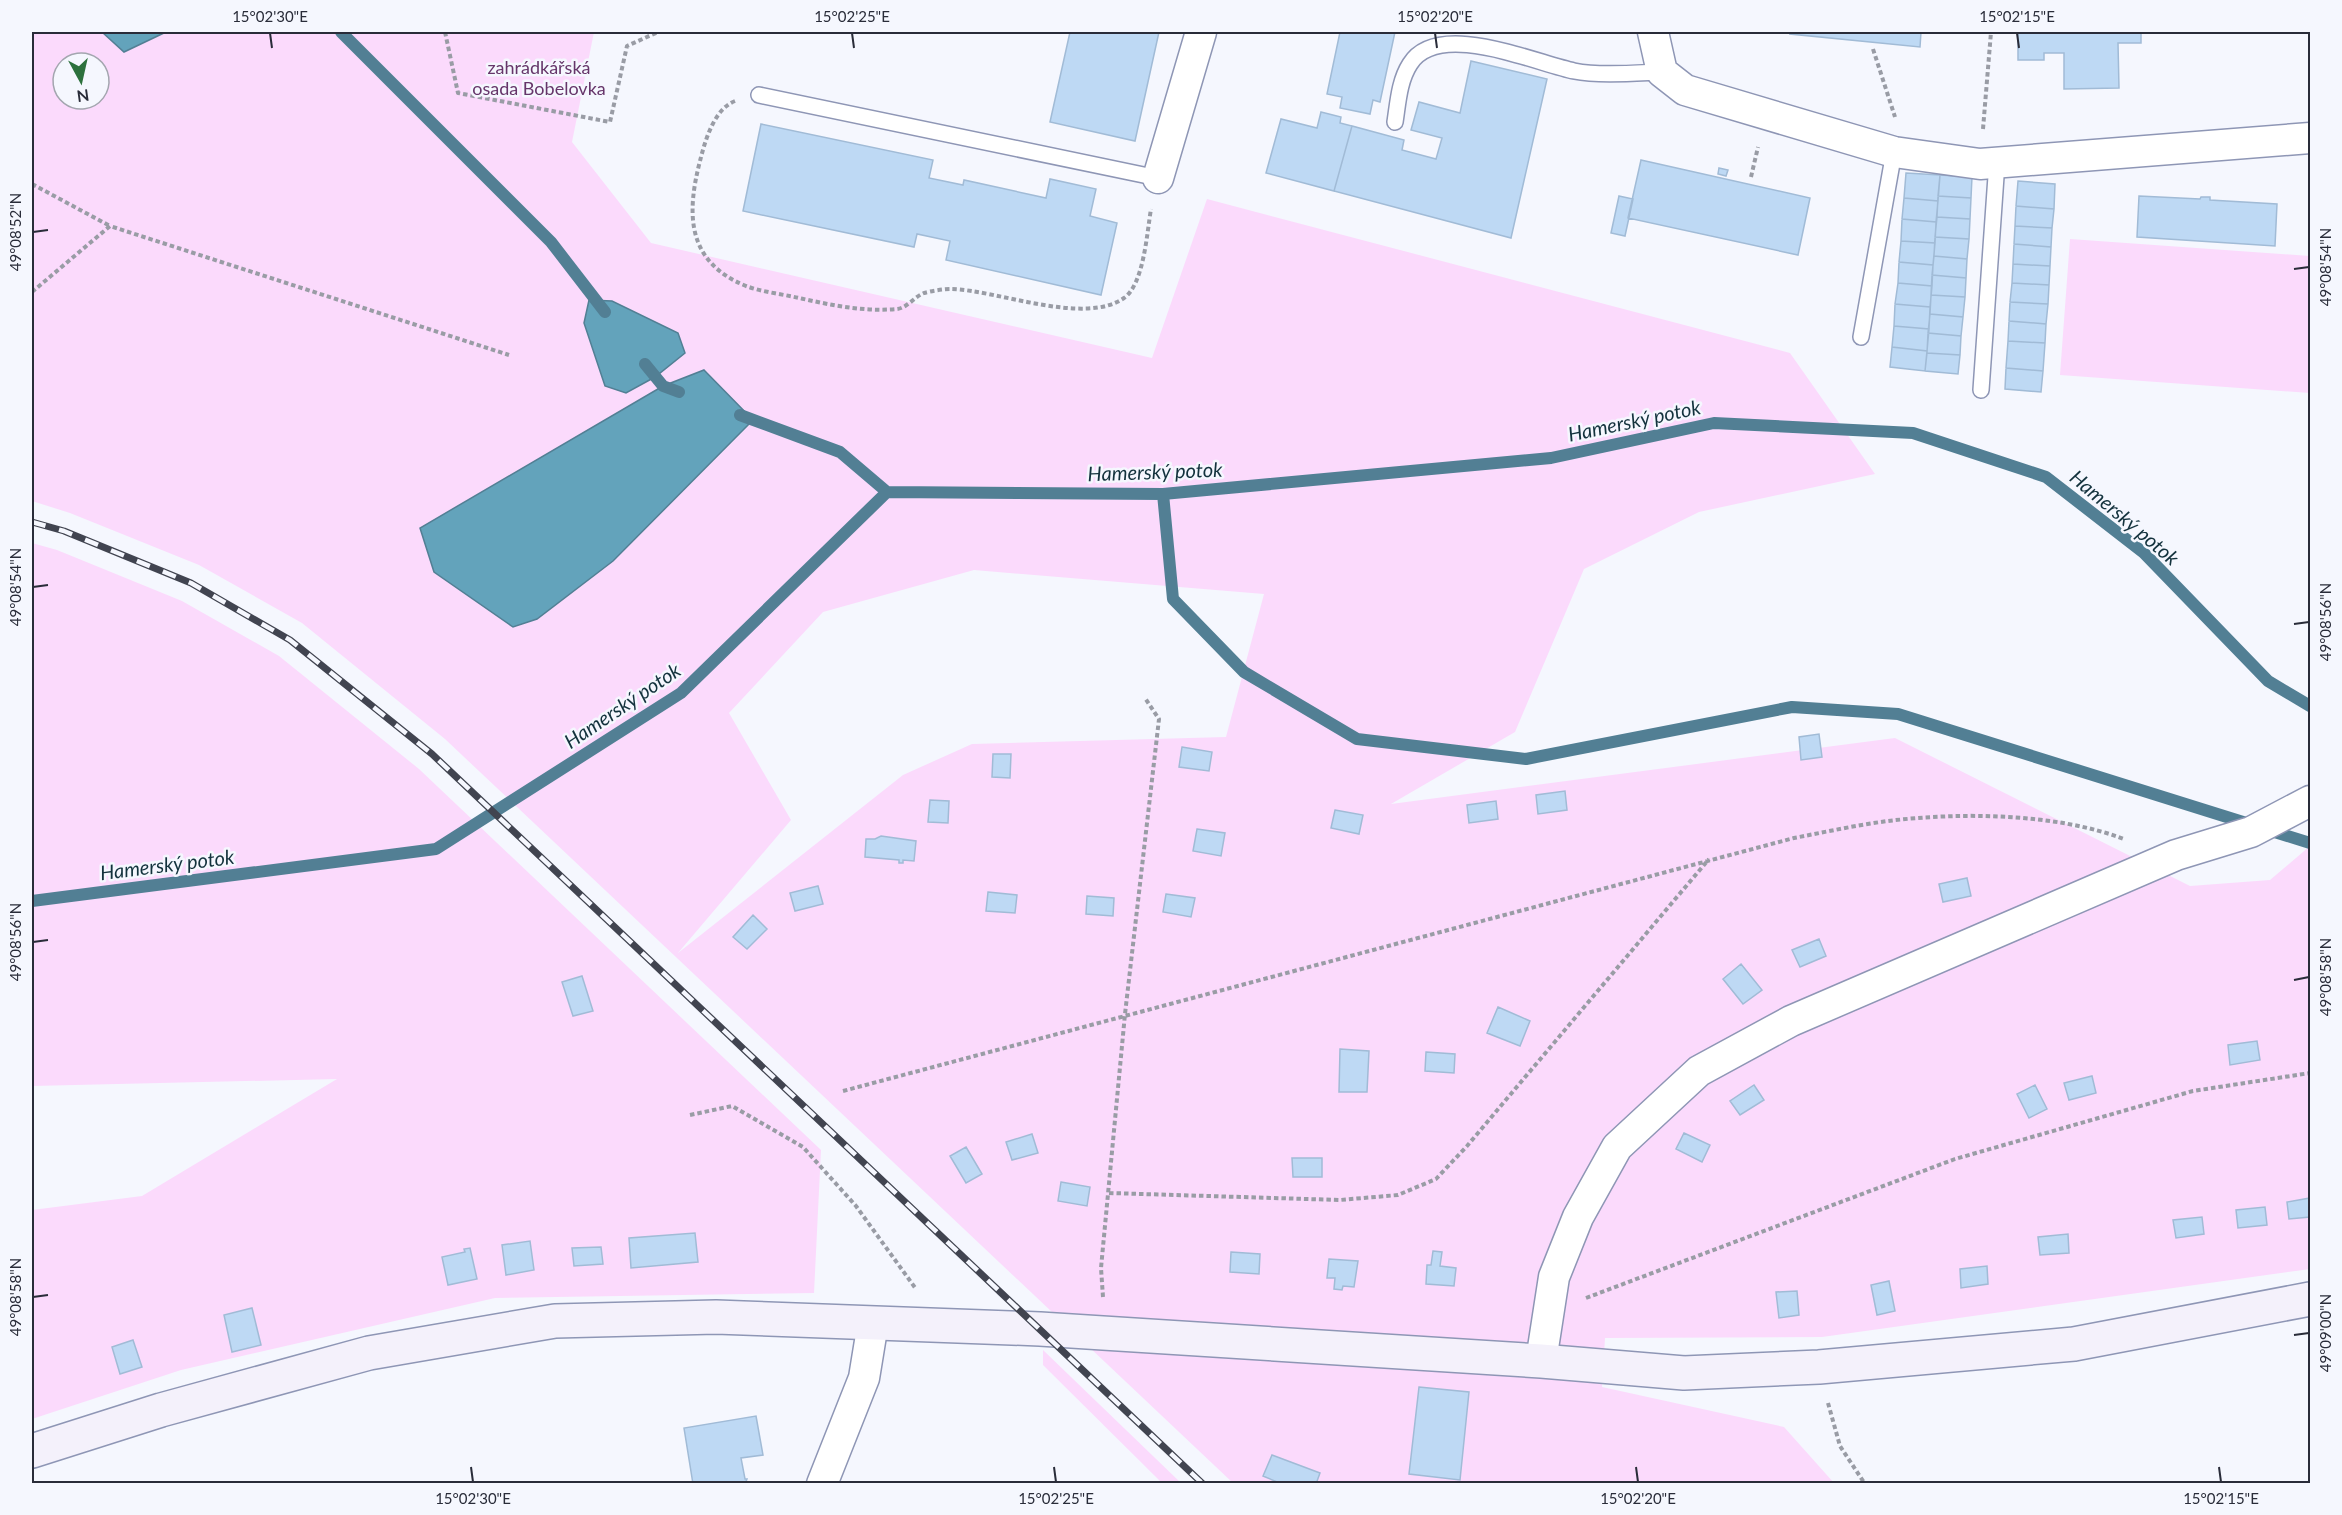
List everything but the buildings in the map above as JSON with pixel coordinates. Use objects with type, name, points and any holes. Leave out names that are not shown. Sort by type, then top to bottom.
[{"type":"street","points":[[1158,177],[1201,32]]},
{"type":"street","points":[[1653,32],[1662,72],[1685,90],[1894,152],[1988,163],[2310,138]]},
{"type":"street","points":[[1541,1361],[1554,1277],[1578,1217],[1617,1147],[1699,1071],[1791,1021],[2176,855],[2251,832],[2310,801]]},
{"type":"street","points":[[32,1451],[161,1410],[369,1353],[555,1321],[716,1317],[939,1326],[1541,1361],[1684,1373],[1819,1367],[2074,1344],[2310,1299]]},
{"type":"street","points":[[822,1484],[864,1378],[873,1323]]},
{"type":"lane","points":[[1395,122],[1402,82],[1411,63],[1428,48],[1455,44],[1500,50],[1576,71],[1662,72]]},
{"type":"lane","points":[[759,95],[1158,177]]},
{"type":"lane","points":[[1862,337],[1894,152]]},
{"type":"lane","points":[[1981,390],[1988,163]]},
{"type":"path","points":[[445,32],[458,93],[610,122],[627,46],[658,32]]},
{"type":"path","points":[[1988,163],[1991,32]]},
{"type":"path","points":[[1873,49],[1901,135],[1894,152]]},
{"type":"path","points":[[759,95],[732,101],[717,117],[705,140],[694,183],[693,220],[698,243],[712,266],[746,286],[818,302],[867,311],[901,309],[923,294],[949,289],[1001,295],[1062,309],[1101,308],[1125,298],[1138,278],[1158,177]]},
{"type":"path","points":[[32,184],[110,226],[509,355]]},
{"type":"path","points":[[32,292],[110,226]]},
{"type":"path","points":[[1106,1334],[1101,1268],[1125,1014],[1159,720],[1145,698]]},
{"type":"path","points":[[843,1091],[1709,859],[1794,838],[1888,821],[2014,817],[2064,823],[2106,832],[2176,855]]},
{"type":"path","points":[[1109,1192],[1340,1200],[1398,1195],[1436,1179],[1709,859]]},
{"type":"path","points":[[1548,1312],[1955,1159],[2193,1091],[2310,1073]]},
{"type":"path","points":[[690,1115],[732,1106],[803,1147],[856,1206],[881,1238],[939,1326]]},
{"type":"path","points":[[1819,1367],[1840,1446],[1865,1484]]},
{"type":"green space","name":"zahrádkářská osada Bobelovka","points":[[32,32],[102,32],[124,52],[166,32],[594,32],[572,142],[651,243],[1152,358],[1207,199],[1790,353],[1875,474],[1699,512],[1584,569],[1515,732],[1391,804],[1895,738],[2190,886],[2270,880],[2310,846],[2310,1269],[1822,1337],[1605,1338],[1602,1387],[1784,1427],[1834,1483],[1233,1483],[445,739],[302,623],[199,565],[70,513],[32,501]],"holes":[[[704,371],[753,421],[613,561],[537,619],[420,528],[663,386]],[[974,570],[1264,594],[1226,737],[972,744],[903,775],[678,953],[791,820],[729,713],[823,612]]]},
{"type":"green space","points":[[2070,239],[2310,256],[2310,393],[2060,375]]},
{"type":"green space","points":[[32,543],[57,550],[182,601],[279,656],[419,769],[821,1150],[814,1293],[495,1298],[181,1370],[32,1419],[32,1210],[142,1196],[337,1079],[32,1086]]},
{"type":"green space","points":[[1043,1350],[1181,1483],[1162,1483],[1043,1365]]},
{"type":"water","points":[[102,32],[166,32],[124,52]]},
{"type":"water","points":[[589,300],[612,301],[678,333],[685,353],[655,377],[626,393],[605,386],[584,323]]},
{"type":"water","points":[[704,370],[753,420],[613,561],[537,619],[513,627],[434,572],[420,528],[663,386]]},
{"type":"waterway","points":[[341,32],[551,242],[605,312]]},
{"type":"waterway","points":[[645,364],[663,386],[679,392]]},
{"type":"waterway","points":[[740,415],[840,452],[887,492]]},
{"type":"waterway","name":"Hamerský potok","points":[[32,901],[436,849],[681,693],[887,492],[1163,494],[1551,458],[1714,423],[1913,433],[2046,477],[2144,553],[2268,681],[2310,706]]},
{"type":"waterway","points":[[1163,494],[1173,599],[1244,672],[1357,739],[1526,759],[1792,707],[1898,714],[2310,843]]},
{"type":"railway","points":[[32,522],[64,531],[191,583],[290,640],[432,754],[1203,1484]]}]
